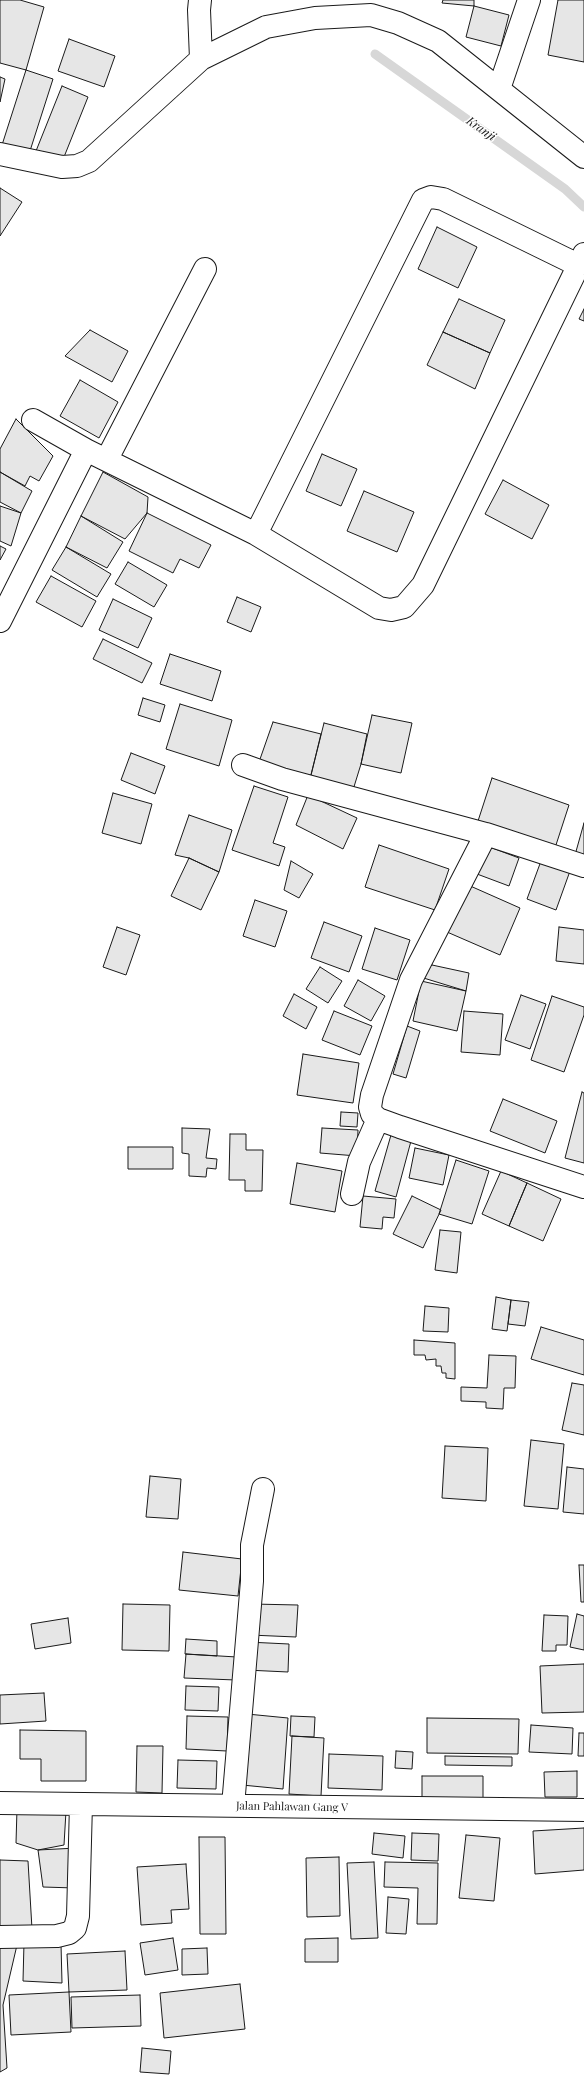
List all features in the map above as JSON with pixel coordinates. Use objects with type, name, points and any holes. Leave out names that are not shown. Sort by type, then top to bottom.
[{"type":"street","points":[[200,0],[200,59]]},
{"type":"street","points":[[498,89],[529,0]]},
{"type":"street","points":[[0,154],[62,167],[77,166],[89,161],[200,59],[266,27],[315,18],[370,15],[398,23],[438,41],[584,157]]},
{"type":"street","points":[[33,420],[86,450],[107,459],[256,534],[379,608],[392,610],[404,607],[423,584],[581,260],[443,199],[431,198],[423,200],[256,534]]},
{"type":"street","points":[[107,459],[206,269]]},
{"type":"street","points":[[0,621],[86,450]]},
{"type":"street","points":[[243,765],[282,779],[486,834],[584,866]]},
{"type":"street","points":[[486,834],[411,980],[372,1095],[372,1114],[378,1119],[584,1187]]},
{"type":"street","points":[[352,1194],[359,1162],[378,1119]]},
{"type":"street","points":[[233,1806],[252,1581],[252,1545],[263,1489]]},
{"type":"street","name":"Jalan Pahlawan Gang V","points":[[0,1803],[584,1810]]},
{"type":"street","points":[[0,1937],[57,1936],[69,1933],[75,1928],[78,1916],[81,1804]]},
{"type":"building","points":[[0,0],[20,0],[44,7],[26,70],[0,63]]},
{"type":"building","points":[[443,0],[474,0],[474,6],[442,3]]},
{"type":"building","points":[[558,0],[584,0],[584,62],[548,55]]},
{"type":"building","points":[[474,6],[509,15],[501,46],[466,37]]},
{"type":"building","points":[[69,39],[115,56],[104,87],[58,71]]},
{"type":"building","points":[[26,70],[53,79],[29,154],[2,145]]},
{"type":"building","points":[[0,77],[5,79],[0,102]]},
{"type":"building","points":[[62,86],[88,97],[62,162],[36,151]]},
{"type":"building","points":[[0,188],[22,202],[0,236]]},
{"type":"building","points":[[437,227],[477,247],[458,288],[418,269]]},
{"type":"building","points":[[459,299],[505,320],[490,353],[443,332]]},
{"type":"building","points":[[584,309],[584,321],[579,319]]},
{"type":"building","points":[[90,330],[128,351],[112,382],[65,356]]},
{"type":"building","points":[[443,332],[490,353],[475,389],[427,365]]},
{"type":"building","points":[[80,380],[118,402],[99,438],[60,416]]},
{"type":"building","points":[[16,419],[53,456],[39,481],[30,476],[25,486],[0,472],[0,449]]},
{"type":"building","points":[[322,454],[357,469],[341,506],[306,491]]},
{"type":"building","points":[[0,472],[32,491],[21,513],[0,502]]},
{"type":"building","points":[[103,472],[148,497],[147,513],[125,539],[81,516]]},
{"type":"building","points":[[503,480],[549,505],[532,539],[485,514]]},
{"type":"building","points":[[364,491],[414,512],[397,552],[347,531]]},
{"type":"building","points":[[0,506],[21,513],[11,546],[0,541]]},
{"type":"building","points":[[147,513],[211,545],[199,568],[180,559],[173,573],[129,551]]},
{"type":"building","points":[[81,516],[123,542],[107,568],[66,547]]},
{"type":"building","points":[[0,546],[6,549],[0,560]]},
{"type":"building","points":[[66,547],[111,574],[97,597],[52,570]]},
{"type":"building","points":[[128,562],[167,585],[154,607],[115,584]]},
{"type":"building","points":[[51,576],[96,601],[82,627],[36,602]]},
{"type":"building","points":[[237,597],[261,607],[251,632],[227,622]]},
{"type":"building","points":[[113,599],[152,618],[138,648],[99,630]]},
{"type":"building","points":[[103,639],[152,663],[142,683],[93,659]]},
{"type":"building","points":[[170,654],[221,671],[212,701],[160,684]]},
{"type":"building","points":[[143,698],[165,705],[160,722],[138,715]]},
{"type":"building","points":[[180,704],[232,720],[219,766],[166,749]]},
{"type":"building","points":[[372,715],[412,723],[401,773],[361,764]]},
{"type":"building","points":[[273,722],[321,734],[310,779],[259,762]]},
{"type":"building","points":[[324,723],[367,734],[361,764],[353,790],[310,779]]},
{"type":"building","points":[[131,753],[165,766],[155,794],[121,780]]},
{"type":"building","points":[[492,778],[569,805],[555,848],[478,821]]},
{"type":"building","points":[[254,786],[288,797],[273,843],[285,847],[279,866],[232,850]]},
{"type":"building","points":[[113,793],[152,804],[141,844],[102,833]]},
{"type":"building","points":[[308,795],[357,818],[343,849],[296,825]]},
{"type":"building","points":[[189,815],[232,830],[219,872],[189,858],[175,855]]},
{"type":"building","points":[[584,823],[584,858],[575,855]]},
{"type":"building","points":[[379,845],[449,869],[435,910],[365,887]]},
{"type":"building","points":[[487,846],[519,858],[509,886],[477,874]]},
{"type":"building","points":[[189,858],[219,872],[201,910],[171,896]]},
{"type":"building","points":[[291,861],[313,874],[299,898],[284,890]]},
{"type":"building","points":[[541,861],[570,871],[556,910],[527,899]]},
{"type":"building","points":[[468,885],[520,908],[500,955],[447,932]]},
{"type":"building","points":[[255,900],[287,911],[275,947],[243,936]]},
{"type":"building","points":[[324,922],[362,936],[349,972],[311,958]]},
{"type":"building","points":[[117,927],[140,935],[126,975],[103,967]]},
{"type":"building","points":[[559,927],[584,930],[584,964],[556,961]]},
{"type":"building","points":[[375,928],[410,940],[397,980],[362,969]]},
{"type":"building","points":[[432,965],[469,973],[466,991],[417,976]]},
{"type":"building","points":[[320,967],[342,981],[328,1003],[306,989]]},
{"type":"building","points":[[358,980],[385,996],[371,1021],[344,1006]]},
{"type":"building","points":[[421,981],[466,991],[457,1031],[413,1021]]},
{"type":"building","points":[[294,994],[317,1007],[306,1029],[283,1016]]},
{"type":"building","points":[[521,995],[546,1004],[530,1049],[505,1040]]},
{"type":"building","points":[[552,996],[584,1007],[584,1015],[564,1072],[531,1060]]},
{"type":"building","points":[[334,1011],[372,1026],[360,1055],[322,1040]]},
{"type":"building","points":[[464,1011],[503,1014],[500,1055],[461,1052]]},
{"type":"building","points":[[407,1026],[420,1031],[406,1078],[393,1074]]},
{"type":"building","points":[[303,1054],[359,1063],[353,1103],[297,1095]]},
{"type":"building","points":[[582,1092],[584,1093],[584,1163],[565,1158]]},
{"type":"building","points":[[503,1099],[557,1121],[545,1153],[490,1131]]},
{"type":"building","points":[[341,1112],[358,1113],[357,1127],[340,1126]]},
{"type":"building","points":[[182,1128],[210,1129],[206,1158],[217,1159],[216,1169],[207,1168],[206,1177],[189,1176],[189,1154],[182,1153]]},
{"type":"building","points":[[322,1128],[358,1130],[357,1156],[320,1153]]},
{"type":"building","points":[[230,1134],[246,1134],[246,1150],[263,1150],[262,1191],[245,1191],[245,1180],[229,1180]]},
{"type":"building","points":[[391,1135],[411,1141],[396,1197],[375,1191]]},
{"type":"building","points":[[128,1147],[173,1147],[173,1169],[128,1169]]},
{"type":"building","points":[[415,1148],[449,1155],[443,1185],[409,1178]]},
{"type":"building","points":[[456,1160],[489,1171],[472,1224],[439,1214]]},
{"type":"building","points":[[297,1163],[342,1171],[335,1212],[290,1204]]},
{"type":"building","points":[[501,1171],[527,1183],[509,1226],[482,1214]]},
{"type":"building","points":[[527,1183],[561,1199],[543,1241],[509,1226]]},
{"type":"building","points":[[363,1196],[396,1199],[394,1218],[383,1217],[382,1229],[360,1227]]},
{"type":"building","points":[[412,1196],[441,1210],[423,1248],[393,1234]]},
{"type":"building","points":[[440,1230],[461,1232],[457,1273],[435,1270]]},
{"type":"building","points":[[496,1297],[511,1300],[507,1331],[492,1329]]},
{"type":"building","points":[[511,1300],[529,1302],[525,1326],[508,1324]]},
{"type":"building","points":[[425,1306],[449,1308],[448,1332],[423,1331]]},
{"type":"building","points":[[541,1327],[584,1340],[584,1375],[531,1359]]},
{"type":"building","points":[[414,1340],[455,1343],[455,1379],[446,1378],[446,1373],[442,1373],[441,1366],[436,1366],[436,1359],[426,1360],[425,1355],[414,1355]]},
{"type":"building","points":[[489,1355],[516,1356],[515,1388],[504,1388],[503,1409],[486,1408],[486,1402],[461,1401],[461,1387],[487,1388]]},
{"type":"building","points":[[572,1383],[584,1385],[584,1435],[562,1430]]},
{"type":"building","points":[[531,1440],[564,1444],[558,1509],[524,1506]]},
{"type":"building","points":[[445,1446],[488,1448],[486,1501],[442,1498]]},
{"type":"building","points":[[567,1467],[584,1469],[584,1514],[563,1512]]},
{"type":"building","points":[[150,1476],[181,1479],[178,1519],[146,1517]]},
{"type":"building","points":[[183,1552],[242,1559],[238,1596],[179,1590]]},
{"type":"building","points":[[579,1565],[584,1565],[584,1602],[581,1602]]},
{"type":"building","points":[[123,1604],[170,1605],[169,1651],[122,1650]]},
{"type":"building","points":[[252,1604],[298,1605],[296,1637],[250,1635]]},
{"type":"building","points":[[577,1614],[584,1616],[584,1650],[570,1647]]},
{"type":"building","points":[[544,1615],[568,1616],[567,1645],[556,1645],[556,1651],[542,1651]]},
{"type":"building","points":[[68,1618],[71,1643],[35,1649],[31,1624]]},
{"type":"building","points":[[186,1639],[217,1641],[217,1656],[185,1654]]},
{"type":"building","points":[[247,1642],[289,1644],[288,1672],[246,1670]]},
{"type":"building","points":[[186,1654],[237,1657],[236,1680],[184,1678]]},
{"type":"building","points":[[584,1664],[584,1712],[542,1713],[540,1666]]},
{"type":"building","points":[[186,1686],[219,1687],[218,1711],[185,1710]]},
{"type":"building","points":[[44,1693],[46,1721],[0,1724],[0,1695]]},
{"type":"building","points":[[247,1714],[288,1718],[283,1789],[242,1785]]},
{"type":"building","points":[[187,1716],[228,1717],[227,1751],[186,1749]]},
{"type":"building","points":[[291,1716],[315,1717],[314,1737],[290,1736]]},
{"type":"building","points":[[427,1718],[519,1719],[518,1754],[427,1753]]},
{"type":"building","points":[[531,1725],[573,1728],[572,1754],[529,1752]]},
{"type":"building","points":[[20,1730],[86,1731],[86,1781],[41,1781],[41,1759],[20,1759]]},
{"type":"building","points":[[579,1733],[584,1733],[584,1756],[578,1756]]},
{"type":"building","points":[[292,1736],[324,1738],[321,1796],[289,1794]]},
{"type":"building","points":[[137,1746],[163,1746],[162,1793],[136,1792]]},
{"type":"building","points":[[396,1751],[413,1752],[412,1769],[395,1768]]},
{"type":"building","points":[[329,1754],[383,1756],[382,1790],[328,1788]]},
{"type":"building","points":[[445,1756],[512,1757],[512,1766],[445,1765]]},
{"type":"building","points":[[178,1760],[217,1761],[216,1789],[177,1788]]},
{"type":"building","points":[[577,1771],[577,1797],[545,1797],[544,1772]]},
{"type":"building","points":[[422,1776],[483,1776],[483,1799],[422,1799]]},
{"type":"building","points":[[17,1809],[66,1811],[64,1845],[38,1850],[16,1843]]},
{"type":"building","points":[[584,1828],[584,1870],[535,1874],[533,1831]]},
{"type":"building","points":[[374,1833],[405,1836],[403,1858],[372,1854]]},
{"type":"building","points":[[412,1833],[439,1834],[438,1861],[411,1860]]},
{"type":"building","points":[[466,1835],[500,1838],[494,1901],[459,1898]]},
{"type":"building","points":[[199,1837],[225,1837],[226,1934],[200,1934]]},
{"type":"building","points":[[77,1848],[75,1888],[43,1887],[38,1850]]},
{"type":"building","points":[[339,1857],[340,1916],[307,1917],[306,1858]]},
{"type":"building","points":[[0,1860],[28,1861],[32,1929],[0,1927]]},
{"type":"building","points":[[374,1862],[378,1938],[351,1939],[347,1863]]},
{"type":"building","points":[[385,1862],[438,1863],[437,1924],[417,1924],[418,1888],[384,1887]]},
{"type":"building","points":[[186,1864],[189,1909],[171,1910],[172,1923],[141,1925],[137,1867]]},
{"type":"building","points":[[388,1897],[409,1899],[406,1934],[386,1933]]},
{"type":"building","points":[[173,1938],[178,1970],[145,1975],[140,1943]]},
{"type":"building","points":[[338,1938],[338,1962],[305,1962],[305,1939]]},
{"type":"building","points":[[24,1943],[61,1944],[62,1983],[23,1981]]},
{"type":"building","points":[[0,1945],[17,1945],[3,2005],[7,2068],[0,2072]]},
{"type":"building","points":[[207,1948],[208,1974],[182,1975],[182,1949]]},
{"type":"building","points":[[125,1951],[127,1990],[69,1992],[67,1954]]},
{"type":"building","points":[[240,1984],[245,2029],[164,2038],[160,1993]]},
{"type":"building","points":[[69,1992],[71,2032],[11,2035],[9,1995]]},
{"type":"building","points":[[140,1995],[141,2026],[72,2028],[71,1997]]},
{"type":"building","points":[[142,2048],[171,2051],[169,2074],[140,2072]]},
{"type":"waterway","name":"Kranji","points":[[375,54],[565,189],[584,207]]}]
